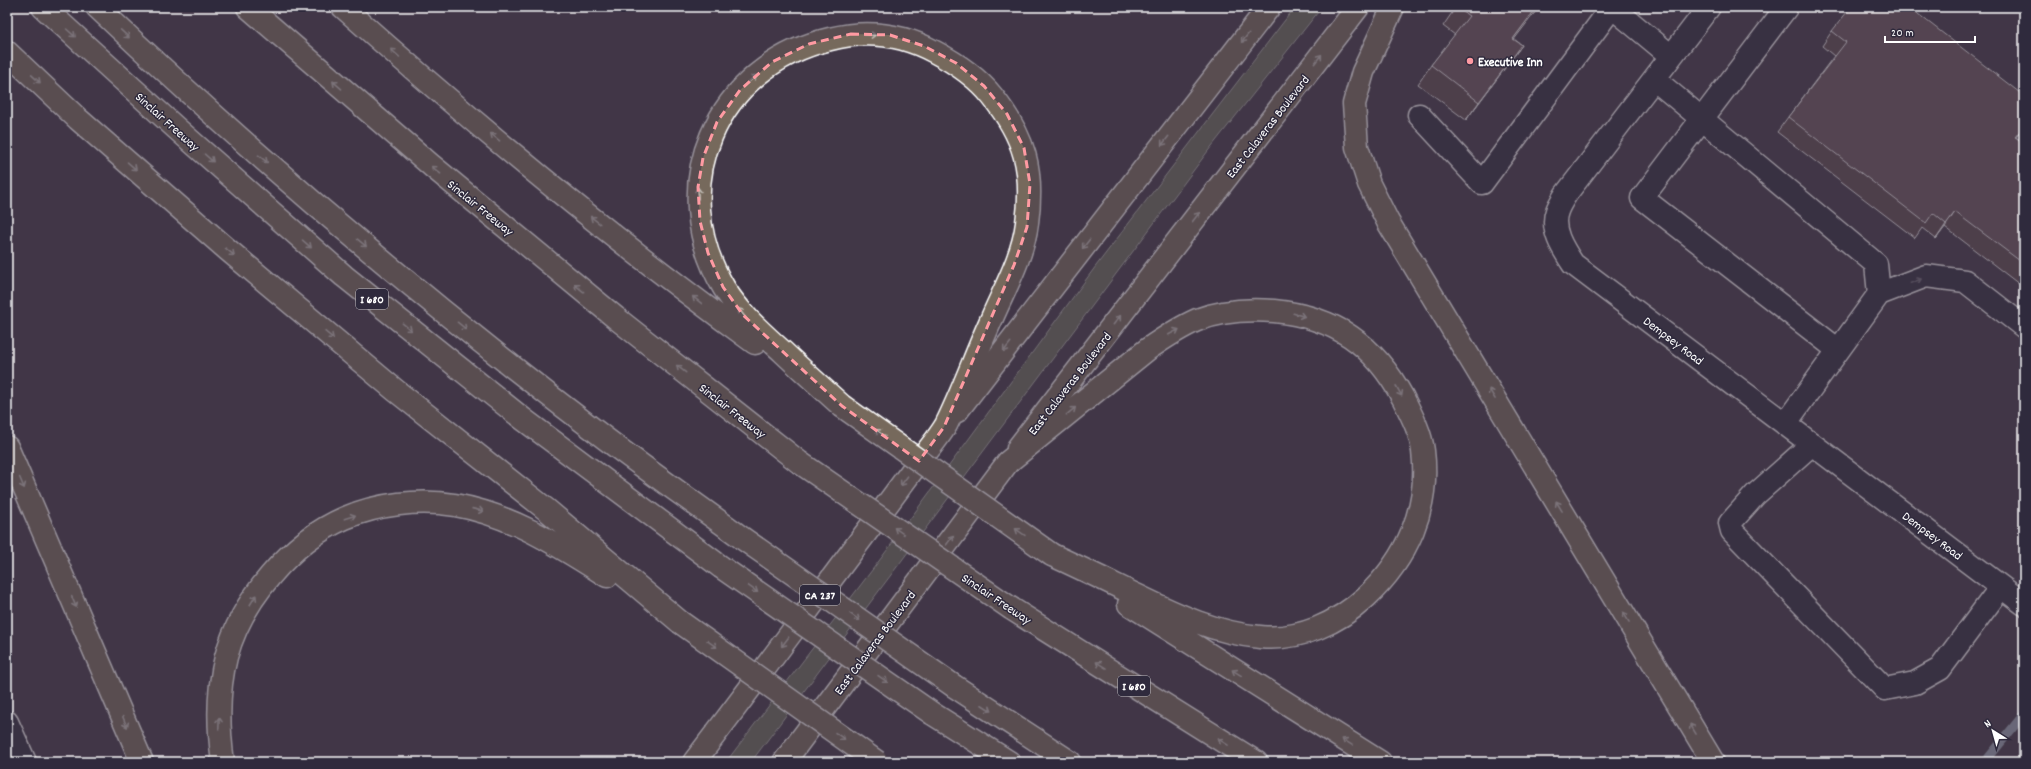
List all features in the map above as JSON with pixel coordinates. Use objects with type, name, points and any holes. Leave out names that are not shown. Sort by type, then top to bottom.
[{"type":"main road","name":"Sinclair Freeway","points":[[43,7],[176,128],[344,276],[523,419],[721,567],[933,714],[1009,762]]},
{"type":"main road","name":"I 680","points":[[97,7],[216,119],[369,250],[500,357],[607,440],[742,538],[954,686],[1070,762]]},
{"type":"main road","name":"Sinclair Freeway","points":[[248,7],[432,166],[616,318],[799,462],[1012,609],[1256,762]]},
{"type":"main road","points":[[344,7],[402,59],[568,199],[712,311],[842,406],[1052,555],[1205,653],[1380,762]]},
{"type":"main road","points":[[944,427],[1269,7]]},
{"type":"main road","name":"East Calaveras Boulevard","points":[[784,762],[1008,462],[1358,7]]},
{"type":"main road","points":[[1393,7],[1363,72],[1354,104],[1357,147],[1369,184],[1392,229],[1713,762]]},
{"type":"main road","points":[[842,406],[743,315],[723,287],[708,253],[700,221],[698,187],[703,158],[717,122],[740,90],[772,62],[809,44],[851,34],[890,35],[924,46],[956,63],[984,86],[1007,114],[1024,148],[1030,184],[1027,227],[1014,265],[944,427]]},
{"type":"main road","points":[[7,52],[78,119],[234,255],[395,390],[547,510],[680,622]]},
{"type":"main road","points":[[1008,462],[1148,349],[1170,334],[1199,320],[1228,313],[1260,310],[1295,314],[1327,324],[1356,339],[1378,359],[1397,387],[1412,416],[1423,449],[1424,486],[1418,518],[1405,551],[1384,581],[1357,605],[1327,625],[1295,636],[1262,638],[1227,632],[1191,621],[1052,555]]},
{"type":"main road","name":"CA 237","points":[[694,762],[944,427]]},
{"type":"main road","points":[[7,447],[142,762]]},
{"type":"main road","points":[[224,762],[218,731],[220,694],[226,657],[240,621],[260,589],[284,561],[314,536],[344,518],[382,507],[419,502],[453,505],[483,511],[513,521],[546,537],[680,622],[877,762]]},
{"type":"main road","points":[[678,762],[746,694]]},
{"type":"main road","points":[[791,762],[804,735]]},
{"type":"street","points":[[1419,115],[1482,182],[1612,7],[1671,56]]},
{"type":"street","name":"Dempsey Road","points":[[1709,7],[1566,194],[1556,211],[1556,226],[1560,245],[1573,264],[2024,604]]},
{"type":"street","points":[[1784,7],[1786,8],[1701,118],[1642,198],[1838,350]]},
{"type":"street","points":[[1654,79],[1876,264],[1879,294]]},
{"type":"street","points":[[1785,424],[1879,294],[1926,276],[1965,281],[2024,327]]},
{"type":"street","points":[[1812,444],[1755,495],[1730,523],[1732,530],[1885,689],[1915,683],[1940,668],[2001,587]]},
{"type":"street","points":[[7,722],[25,762]]},
{"type":"highlighted area","points":[[851,34],[890,35],[924,46],[956,63],[984,86],[1007,114],[1024,148],[1030,184],[1027,227],[1014,265],[944,427],[919,461],[842,406],[743,315],[723,287],[708,253],[700,221],[698,187],[703,158],[717,122],[740,90],[772,62],[809,44]]},
{"type":"green space","points":[[1295,7],[1322,7],[1208,151],[751,762],[726,762],[882,557],[1096,266]]},
{"type":"building","name":"Executive Inn","points":[[1456,7],[1537,7],[1513,39],[1522,45],[1479,102],[1431,65],[1469,16]]},
{"type":"building","points":[[1851,7],[1909,7],[2024,96],[2024,126],[2015,137],[2024,143],[2024,264],[1955,212],[1946,224],[1933,213],[1926,223],[1788,117],[1846,42],[1832,31]]},
{"type":"waterway","points":[[1985,762],[2024,714]]},
{"type":"place","name":"Executive Inn","points":[[1470,61]]}]
